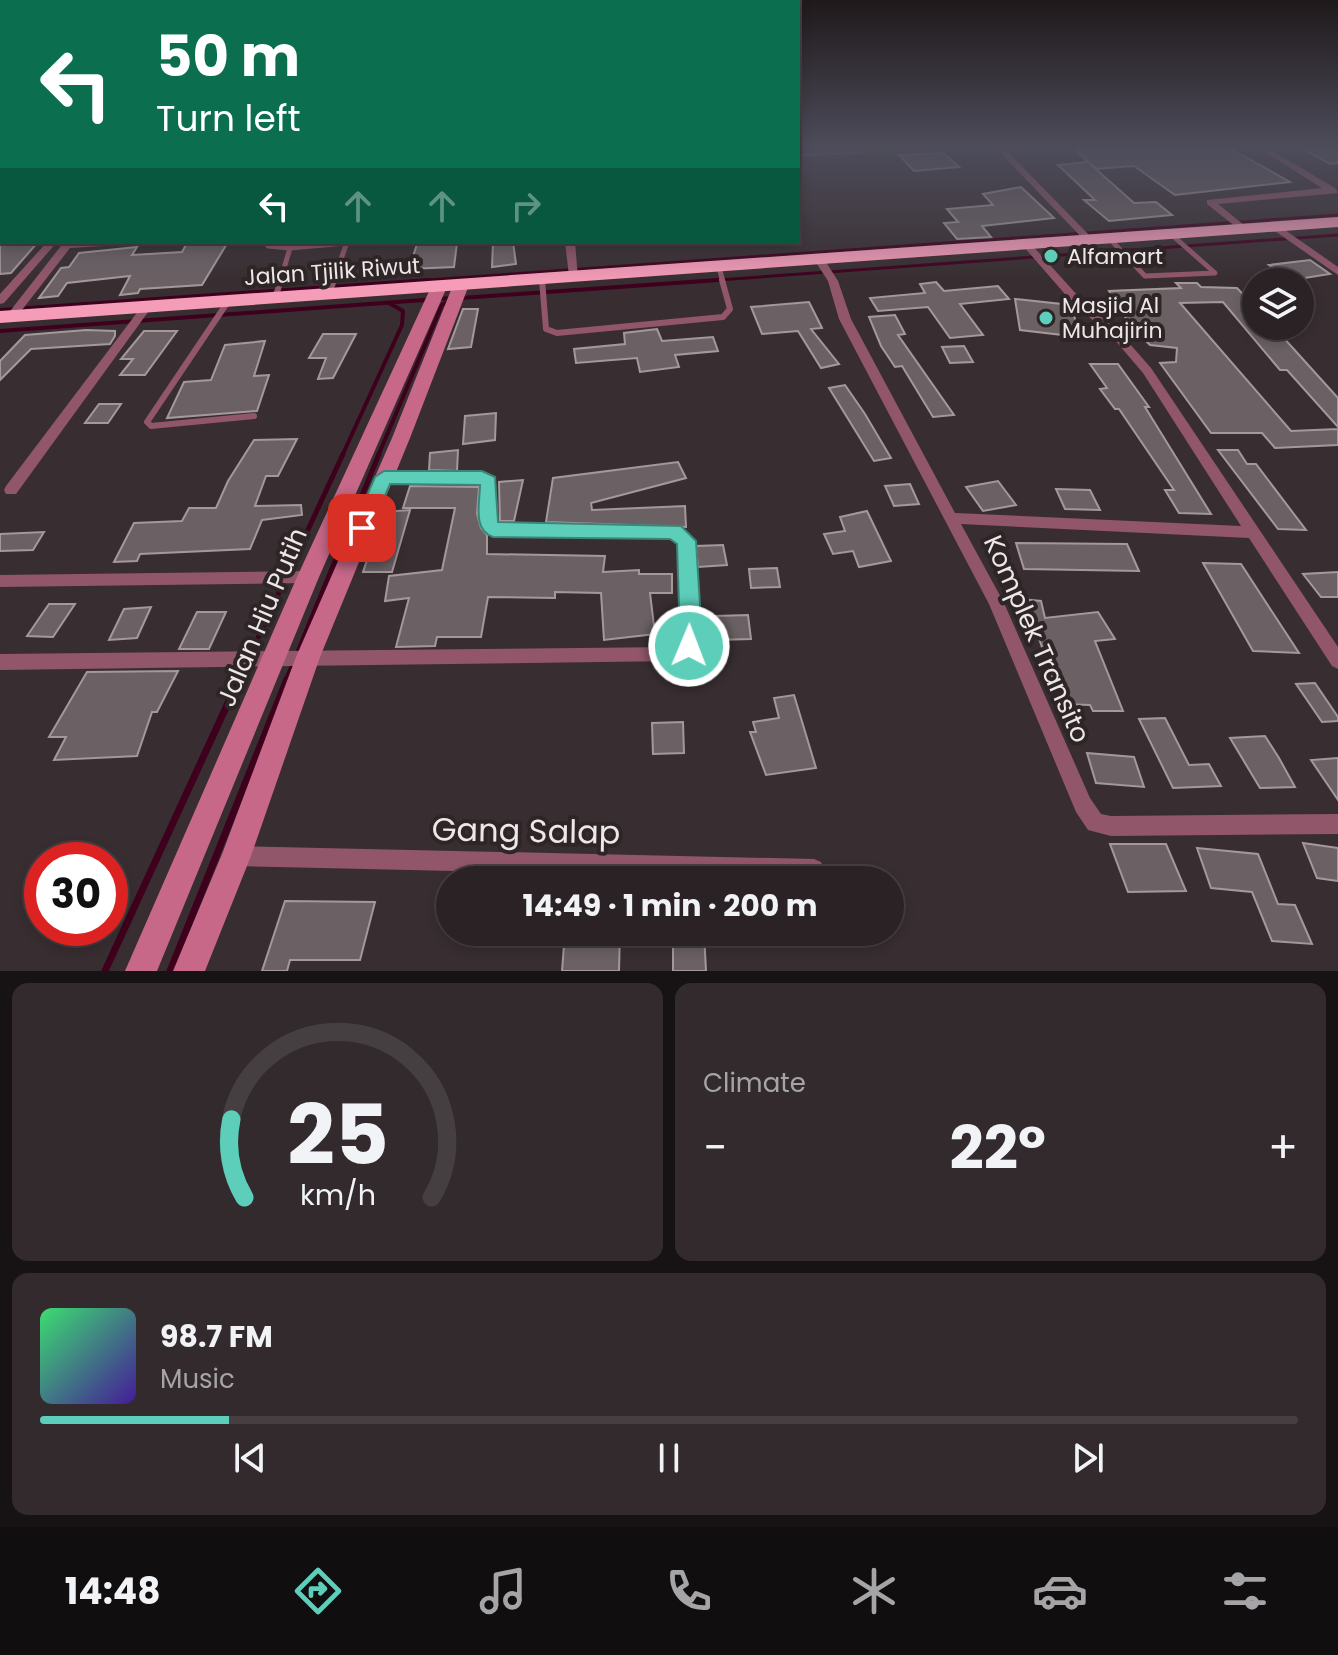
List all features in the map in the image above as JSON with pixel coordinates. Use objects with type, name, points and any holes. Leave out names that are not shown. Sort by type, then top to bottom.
[{"type":"highway","name":"Jalan Tjilik Riwut","points":[[5,317],[1338,222]]},
{"type":"street","points":[[1042,191],[1090,241]]},
{"type":"street","points":[[1244,229],[1210,202],[1335,192]]},
{"type":"street","points":[[1275,227],[1338,272]]},
{"type":"street","points":[[0,301],[50,244]]},
{"type":"street","points":[[5,317],[68,244]]},
{"type":"street","points":[[570,244],[574,276]]},
{"type":"street","points":[[1027,245],[1075,299],[1118,337],[1147,371],[1338,661]]},
{"type":"street","name":"Komplek Transito","points":[[820,261],[833,281],[845,319],[996,603],[1083,805],[1095,823],[1111,826],[1338,824]]},
{"type":"street","points":[[189,971],[236,856],[308,657],[401,438],[450,286]]},
{"type":"street","name":"Jalan Hiu Putih","points":[[141,971],[308,577],[373,437],[450,286]]},
{"type":"street","points":[[11,490],[146,308]]},
{"type":"street","points":[[373,437],[401,438]]},
{"type":"street","points":[[0,662],[676,654],[689,646],[686,541],[680,535],[674,532],[493,530],[488,523],[489,481],[486,479],[384,477]]},
{"type":"street","points":[[952,518],[1252,532]]},
{"type":"street","points":[[0,581],[308,577]]},
{"type":"street","name":"Gang Salap","points":[[236,856],[681,866]]},
{"type":"lane","points":[[1110,239],[1145,276],[1215,273],[1172,235]]},
{"type":"lane","points":[[268,244],[273,248],[336,244]]},
{"type":"lane","points":[[329,294],[347,244]]},
{"type":"lane","points":[[274,299],[290,248]]},
{"type":"lane","points":[[542,279],[546,329],[557,333],[723,317],[730,309],[719,267]]},
{"type":"lane","points":[[227,303],[147,422],[151,426],[254,416]]},
{"type":"building","points":[[1026,191],[1054,218],[982,226],[991,237],[957,239],[944,223],[958,222],[947,209],[993,205],[983,194]]},
{"type":"building","points":[[1086,191],[1121,191],[1134,203],[1156,202],[1172,215],[1109,221],[1084,200],[1095,200]]},
{"type":"building","points":[[1170,191],[1208,191],[1175,195]]},
{"type":"building","points":[[0,244],[36,244],[11,273],[0,274]]},
{"type":"building","points":[[186,244],[227,244],[202,285],[140,289],[138,293],[120,295],[130,276],[67,283],[58,296],[39,298],[61,268],[69,267],[79,253],[137,247],[132,255],[182,252]]},
{"type":"building","points":[[417,244],[457,244],[454,267],[409,269]]},
{"type":"building","points":[[493,244],[513,244],[516,264],[492,267]]},
{"type":"building","points":[[1310,260],[1330,274],[1314,277],[1314,268],[1274,268],[1269,265]]},
{"type":"building","points":[[936,282],[944,291],[998,286],[1009,299],[960,304],[983,335],[950,338],[928,307],[878,311],[870,298],[925,293],[920,284]]},
{"type":"building","points":[[1176,283],[1237,288],[1242,293],[1242,325],[1223,302],[1180,303],[1291,431],[1338,429],[1338,445],[1275,448],[1262,433],[1211,433],[1160,363],[1176,362],[1177,348],[1150,345],[1130,325],[1109,291],[1181,288]]},
{"type":"building","name":"Masjid Al Muhajirin","points":[[1015,299],[1071,305],[1080,337],[1020,330]]},
{"type":"building","points":[[809,302],[822,328],[811,329],[839,364],[821,368],[798,331],[762,334],[751,307]]},
{"type":"building","points":[[463,309],[478,309],[471,347],[448,349]]},
{"type":"building","points":[[895,315],[905,334],[898,335],[954,415],[933,417],[902,366],[895,367],[881,346],[869,317]]},
{"type":"building","points":[[657,329],[662,341],[713,337],[718,351],[675,355],[679,367],[640,372],[637,358],[576,363],[574,349],[625,344],[624,333]]},
{"type":"building","points":[[115,331],[115,336],[110,344],[31,349],[0,380],[0,361],[25,335]]},
{"type":"building","points":[[144,331],[177,331],[145,375],[120,375],[133,359],[121,359]]},
{"type":"building","points":[[323,334],[356,334],[333,378],[318,379],[326,358],[309,358]]},
{"type":"building","points":[[1255,340],[1286,340],[1338,398],[1338,427],[1287,370],[1280,370]]},
{"type":"building","points":[[265,341],[254,376],[269,375],[257,411],[167,418],[184,382],[211,380],[225,345]]},
{"type":"building","points":[[964,346],[973,362],[950,363],[942,347]]},
{"type":"building","points":[[1090,364],[1118,364],[1149,407],[1145,407],[1211,514],[1179,513],[1165,490],[1174,490],[1119,409],[1115,409],[1100,389],[1107,388]]},
{"type":"building","points":[[845,385],[891,458],[874,461],[829,388]]},
{"type":"building","points":[[99,404],[121,404],[108,423],[85,423]]},
{"type":"building","points":[[496,413],[495,440],[463,444],[465,416]]},
{"type":"building","points":[[297,439],[278,476],[266,476],[255,506],[301,505],[302,515],[262,520],[250,549],[140,554],[137,561],[114,562],[134,523],[182,521],[189,508],[216,508],[228,481],[254,440]]},
{"type":"building","points":[[458,450],[457,471],[429,470],[430,453]]},
{"type":"building","points":[[1218,450],[1238,450],[1247,464],[1256,464],[1306,530],[1278,529]]},
{"type":"building","points":[[678,462],[686,478],[591,503],[592,510],[685,506],[686,527],[546,522],[553,478]]},
{"type":"building","points":[[523,480],[514,521],[500,521],[499,482]]},
{"type":"building","points":[[998,481],[1016,505],[983,511],[966,487]]},
{"type":"building","points":[[910,484],[919,504],[894,506],[885,486]]},
{"type":"building","points":[[410,486],[479,487],[477,514],[481,528],[487,535],[487,554],[605,556],[603,572],[639,570],[639,574],[672,574],[672,593],[650,593],[655,634],[604,640],[601,593],[555,592],[555,598],[488,597],[481,637],[437,637],[435,646],[396,647],[409,598],[385,601],[389,576],[442,570],[455,508],[403,508]]},
{"type":"building","points":[[1056,489],[1090,490],[1100,510],[1065,509]]},
{"type":"building","points":[[410,510],[392,572],[363,572],[383,512]]},
{"type":"building","points":[[867,511],[891,561],[859,567],[853,551],[833,554],[824,534],[845,531],[840,517]]},
{"type":"building","points":[[44,532],[33,550],[0,551],[0,534]]},
{"type":"building","points":[[1016,543],[1127,544],[1139,571],[1024,569]]},
{"type":"building","points":[[723,545],[727,565],[698,567],[696,546]]},
{"type":"building","points":[[1203,563],[1241,564],[1299,653],[1253,651]]},
{"type":"building","points":[[777,568],[780,587],[751,588],[749,569]]},
{"type":"building","points":[[1338,572],[1338,597],[1321,597],[1303,574]]},
{"type":"building","points":[[1021,599],[1041,601],[1045,618],[1098,612],[1115,639],[1095,641],[1123,711],[1093,711],[1090,705],[1062,704],[1037,633],[1029,632]]},
{"type":"building","points":[[49,604],[75,604],[53,637],[27,636]]},
{"type":"building","points":[[151,607],[137,638],[109,640],[124,609]]},
{"type":"building","points":[[197,612],[226,612],[209,649],[179,649]]},
{"type":"building","points":[[748,615],[751,639],[717,640],[715,616]]},
{"type":"building","points":[[178,671],[157,712],[152,712],[137,756],[54,760],[66,737],[49,737],[87,672]]},
{"type":"building","points":[[1315,683],[1338,721],[1322,722],[1296,684]]},
{"type":"building","points":[[794,695],[816,768],[766,775],[750,732],[756,732],[753,722],[779,718],[774,698]]},
{"type":"building","points":[[1165,718],[1189,765],[1209,764],[1221,786],[1173,788],[1139,719]]},
{"type":"building","points":[[683,722],[684,753],[653,754],[652,723]]},
{"type":"building","points":[[1265,736],[1295,787],[1260,788],[1230,738]]},
{"type":"building","points":[[1087,753],[1134,757],[1144,787],[1096,783]]},
{"type":"building","points":[[1338,758],[1338,800],[1311,760]]},
{"type":"building","points":[[1303,843],[1338,848],[1338,881],[1317,878]]},
{"type":"building","points":[[1110,844],[1166,844],[1186,891],[1128,892]]},
{"type":"building","points":[[1197,848],[1258,854],[1278,904],[1295,905],[1312,944],[1272,941],[1252,892],[1211,888]]},
{"type":"building","points":[[285,901],[375,902],[360,960],[290,960],[287,971],[262,971]]},
{"type":"building","points":[[564,946],[620,946],[619,971],[562,971]]},
{"type":"building","points":[[673,946],[705,946],[706,971],[673,971]]},
{"type":"waterway","points":[[400,282],[1338,215]]},
{"type":"waterway","points":[[706,281],[1338,235]]},
{"type":"waterway","points":[[0,310],[429,280]]},
{"type":"waterway","points":[[706,281],[718,280]]},
{"type":"waterway","points":[[461,298],[706,281]]},
{"type":"waterway","points":[[690,282],[706,281]]},
{"type":"waterway","points":[[0,331],[451,298]]},
{"type":"waterway","points":[[378,456],[442,305],[451,300]]},
{"type":"waterway","points":[[342,456],[402,325],[403,311],[389,303]]},
{"type":"waterway","points":[[238,681],[343,454]]},
{"type":"waterway","points":[[286,681],[379,454]]},
{"type":"waterway","points":[[105,971],[239,679]]},
{"type":"waterway","points":[[170,971],[287,679]]},
{"type":"place","name":"Alfamart","points":[[1051,256]]},
{"type":"place","name":"Masjid Al Muhajirin","points":[[1046,318]]},
{"type":"route","points":[[362,528],[384,477],[482,478],[489,481],[488,523],[493,530],[674,532],[686,541],[689,646]]}]
